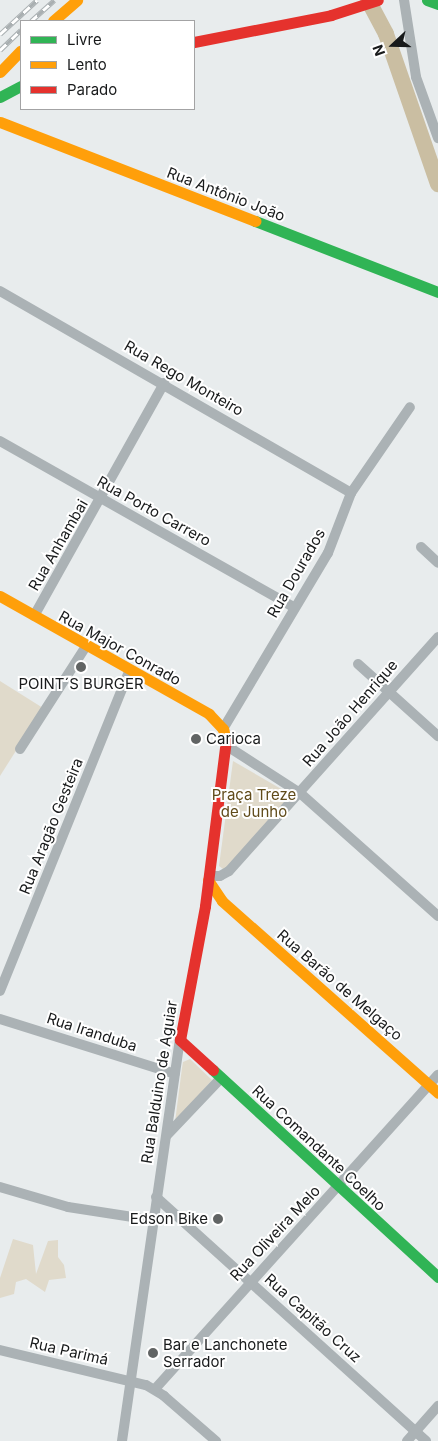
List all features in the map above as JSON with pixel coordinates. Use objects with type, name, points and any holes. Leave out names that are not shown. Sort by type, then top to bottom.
[{"type":"street","points":[[58,19],[78,0]]},
{"type":"street","points":[[195,42],[363,6],[377,0]]},
{"type":"street","points":[[404,0],[416,76],[438,138]]},
{"type":"street","points":[[427,0],[438,4]]},
{"type":"street","points":[[0,72],[20,51]]},
{"type":"street","points":[[1,99],[20,87]]},
{"type":"street","name":"Rua Antônio João","points":[[1,121],[438,292]]},
{"type":"street","name":"Rua Rego Monteiro","points":[[0,291],[164,383],[351,493]]},
{"type":"street","name":"Rua Anhambai","points":[[34,616],[102,499],[164,383]]},
{"type":"street","name":"Rua Dourados","points":[[223,729],[333,544],[351,493],[410,407]]},
{"type":"street","name":"Rua Porto Carrero","points":[[0,441],[294,608]]},
{"type":"street","points":[[421,547],[438,562]]},
{"type":"street","name":"Rua Major Conrado","points":[[0,596],[129,671],[209,714],[223,729]]},
{"type":"street","name":"Rua João Henrique","points":[[223,875],[300,793],[438,637]]},
{"type":"street","points":[[20,749],[86,646]]},
{"type":"street","points":[[358,664],[438,736]]},
{"type":"street","name":"Rua Aragão Gesteira","points":[[0,991],[129,671]]},
{"type":"street","name":"Rua Balduino de Aguiar","points":[[122,1441],[132,1381],[152,1220],[167,1135],[180,1040],[209,878],[227,746],[223,729]]},
{"type":"street","points":[[227,746],[300,793],[438,916]]},
{"type":"street","points":[[209,878],[223,875]]},
{"type":"street","points":[[205,906],[221,899],[218,887],[223,875]]},
{"type":"street","name":"Rua Barão de Melgaço","points":[[209,878],[221,899],[434,1089]]},
{"type":"street","name":"Rua Iranduba","points":[[0,1019],[175,1074]]},
{"type":"street","name":"Rua Comandante Coelho","points":[[180,1040],[438,1277]]},
{"type":"street","name":"Rua Oliveira Melo","points":[[155,1389],[339,1186],[434,1089],[438,1075]]},
{"type":"street","points":[[167,1135],[221,1078]]},
{"type":"street","points":[[0,1187],[68,1207],[152,1220]]},
{"type":"street","name":"Rua Capitão Cruz","points":[[156,1197],[426,1441]]},
{"type":"street","name":"Rua Parimá","points":[[0,1350],[132,1381],[155,1389]]},
{"type":"street","points":[[155,1389],[216,1441]]},
{"type":"street","points":[[407,1441],[438,1406]]},
{"type":"green space","points":[[0,681],[43,708],[0,776]]},
{"type":"green space","name":"Praça Treze de Junho","points":[[233,761],[283,790],[286,802],[229,869],[223,869],[219,866]]},
{"type":"green space","points":[[190,1059],[212,1080],[175,1122],[183,1062]]},
{"type":"green space","points":[[13,1239],[33,1245],[36,1274],[48,1241],[58,1240],[58,1257],[64,1265],[66,1278],[49,1280],[45,1292],[26,1279],[16,1282],[14,1294],[0,1298],[0,1278]]},
{"type":"waterway","points":[[368,0],[386,34],[438,184]]},
{"type":"railway","points":[[0,34],[37,0]]},
{"type":"railway","points":[[32,20],[54,0]]},
{"type":"railway","points":[[0,50],[20,31]]},
{"type":"traffic: fast","points":[[427,0],[438,4]]},
{"type":"traffic: fast","points":[[0,97],[20,87]]},
{"type":"traffic: fast","points":[[255,221],[438,292]]},
{"type":"traffic: fast","points":[[213,1070],[438,1277]]},
{"type":"traffic: slow","points":[[54,20],[77,0]]},
{"type":"traffic: slow","points":[[0,72],[20,51]]},
{"type":"traffic: slow","points":[[0,122],[255,221]]},
{"type":"traffic: slow","points":[[0,596],[209,714],[223,729],[226,740]]},
{"type":"traffic: slow","points":[[208,880],[222,901],[438,1093]]},
{"type":"traffic: jam","points":[[195,42],[331,15],[378,0]]},
{"type":"traffic: jam","points":[[213,1070],[180,1040],[205,906],[226,740]]},
{"type":"place","name":"POINT´S BURGER","points":[[81,667]]},
{"type":"place","name":"Carioca","points":[[196,739]]},
{"type":"place","name":"Edson Bike","points":[[218,1219]]},
{"type":"place","name":"Bar e Lanchonete Serrador","points":[[153,1353]]}]
